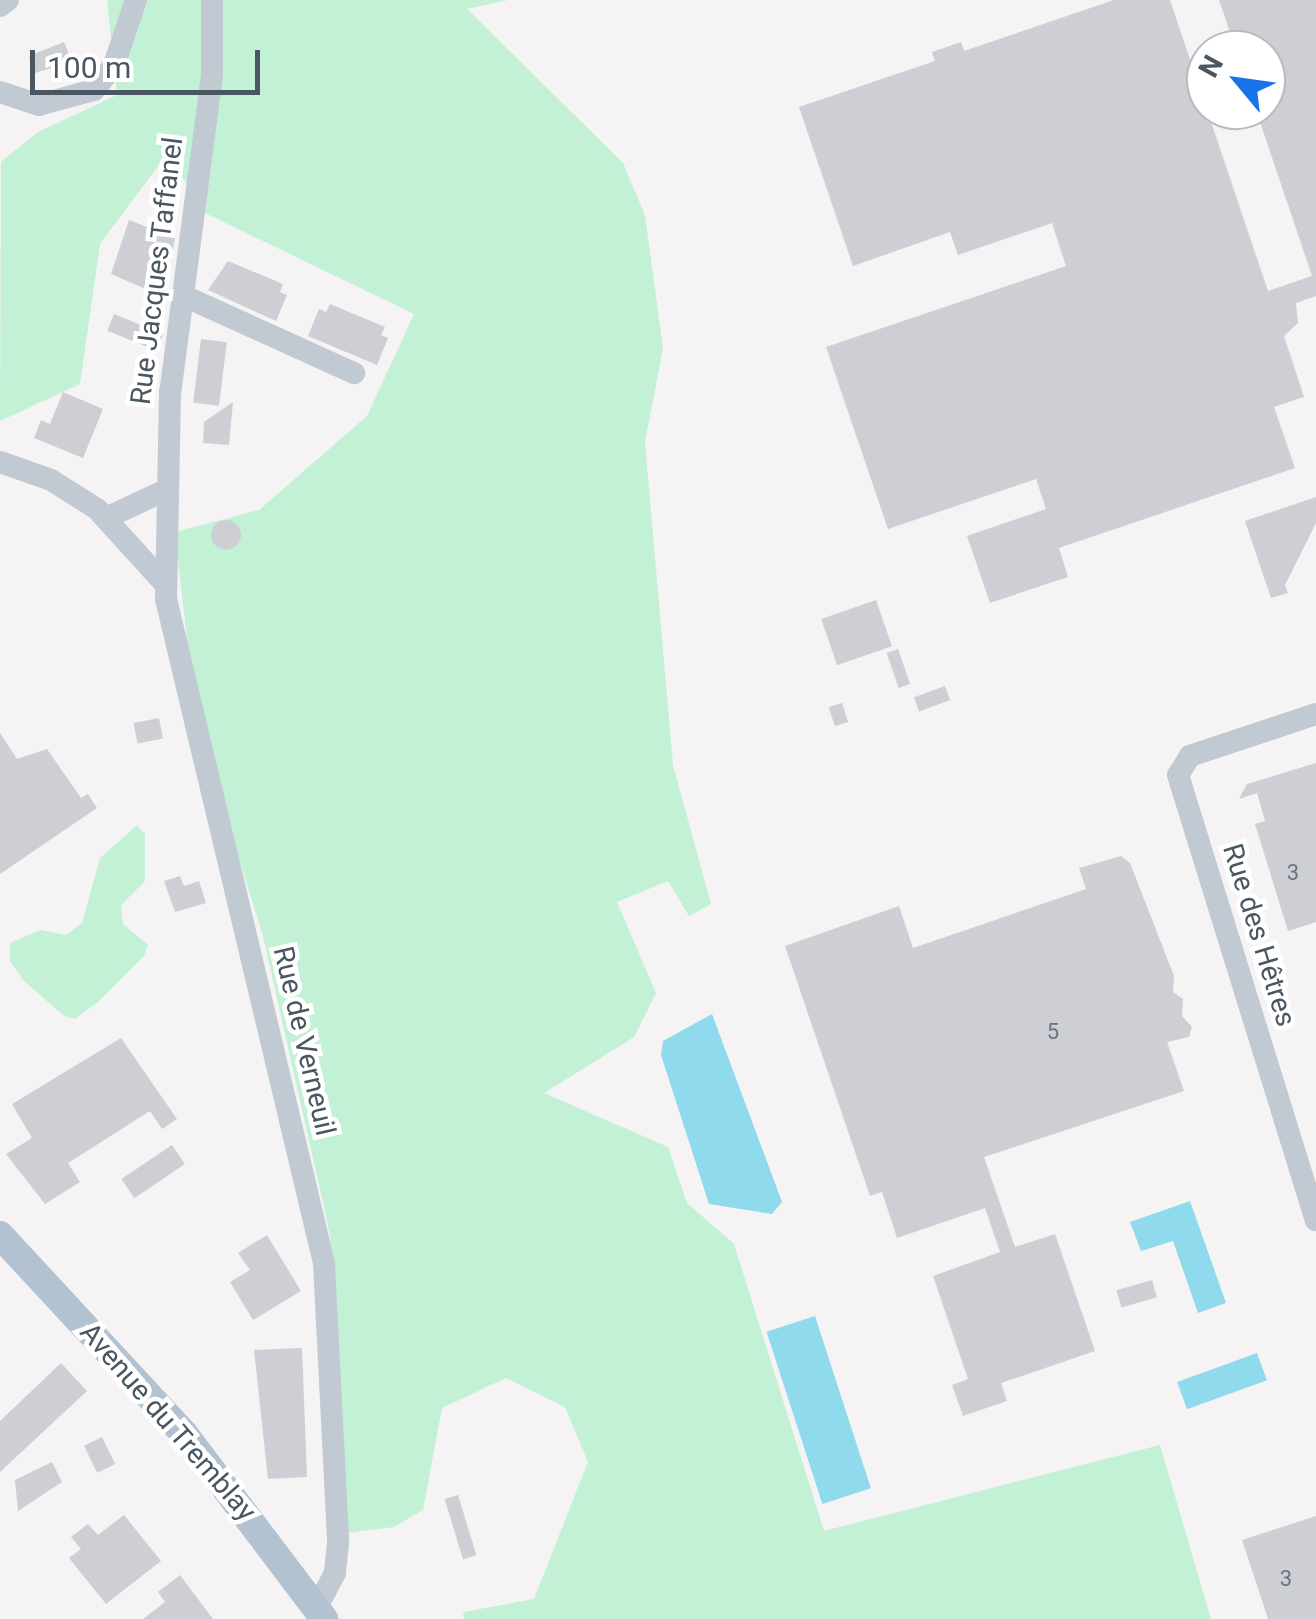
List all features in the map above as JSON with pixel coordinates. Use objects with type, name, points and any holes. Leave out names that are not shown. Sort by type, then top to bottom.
[{"type":"main road","name":"Avenue du Tremblay","points":[[0,1235],[177,1426],[320,1614]]},
{"type":"street","points":[[0,6],[8,0]]},
{"type":"street","points":[[0,92],[39,105],[94,90],[114,65],[136,0]]},
{"type":"street","name":"Rue Jacques Taffanel","points":[[166,490],[184,296],[212,76],[212,0]]},
{"type":"street","points":[[184,296],[354,374]]},
{"type":"street","points":[[0,462],[59,484],[108,517],[166,585]]},
{"type":"street","points":[[108,517],[166,490]]},
{"type":"street","name":"Rue de Verneuil","points":[[166,490],[166,585],[324,1263],[338,1543],[334,1573],[320,1614]]},
{"type":"street","name":"Rue des Hêtres","points":[[1316,714],[1190,756],[1180,765],[1180,782],[1316,1220]]},
{"type":"green space","points":[[107,0],[508,0],[467,9],[623,163],[645,215],[663,348],[645,442],[673,765],[711,904],[689,916],[668,881],[617,902],[656,993],[634,1037],[544,1093],[668,1147],[687,1203],[734,1244],[824,1531],[1160,1445],[1211,1619],[464,1619],[463,1612],[534,1599],[588,1462],[565,1407],[506,1378],[442,1408],[423,1510],[394,1527],[346,1533],[335,1268],[327,1220],[263,936],[196,721],[175,532],[259,510],[367,416],[414,314],[207,214],[167,154],[100,244],[80,384],[0,421],[1,162],[38,132],[117,95]]},
{"type":"green space","points":[[137,825],[145,834],[145,881],[121,905],[123,924],[148,945],[144,956],[98,1002],[75,1019],[64,1016],[23,980],[10,961],[10,943],[40,930],[66,935],[82,923],[100,858]]},
{"type":"water","points":[[712,1014],[782,1202],[772,1214],[709,1204],[661,1055],[663,1041]]},
{"type":"water","points":[[1190,1201],[1226,1303],[1198,1313],[1173,1241],[1141,1251],[1130,1222]]},
{"type":"water","points":[[815,1316],[871,1488],[822,1504],[766,1332]]},
{"type":"water","points":[[1257,1353],[1267,1380],[1187,1409],[1177,1382]]},
{"type":"building","points":[[1114,0],[1170,0],[1186,48],[1186,130],[1214,130],[1268,291],[1312,276],[1263,130],[1286,130],[1286,30],[1229,30],[1219,0],[1316,0],[1316,296],[1296,303],[1298,323],[1284,336],[1304,397],[1274,407],[1295,468],[1059,548],[1068,577],[990,603],[967,536],[1046,509],[1036,479],[888,529],[826,347],[1066,266],[1052,223],[958,255],[950,232],[853,266],[799,107],[935,61],[932,52],[961,42],[964,51]]},
{"type":"building","points":[[64,42],[72,62],[35,73],[29,56]]},
{"type":"building","points":[[129,220],[175,238],[164,297],[111,274]]},
{"type":"building","points":[[228,261],[283,284],[280,292],[287,295],[276,321],[208,290]]},
{"type":"building","points":[[330,304],[385,327],[381,335],[388,338],[377,365],[308,336],[319,309],[326,312]]},
{"type":"building","points":[[114,314],[163,334],[156,351],[107,331]]},
{"type":"building","points":[[201,339],[227,342],[219,406],[193,403]]},
{"type":"building","points":[[63,392],[103,409],[83,458],[34,438],[41,420],[50,424]]},
{"type":"building","points":[[233,402],[229,445],[203,443],[204,422]]},
{"type":"building","points":[[1316,497],[1316,523],[1285,585],[1288,593],[1271,598],[1245,521]]},
{"type":"building","points":[[226,520],[237,524],[241,535],[237,546],[226,550],[215,546],[211,535],[215,524]]},
{"type":"building","points":[[876,600],[892,646],[837,665],[821,619]]},
{"type":"building","points":[[898,649],[910,684],[899,688],[887,653]]},
{"type":"building","points":[[945,686],[950,700],[919,711],[914,697]]},
{"type":"building","points":[[842,703],[848,722],[835,726],[829,707]]},
{"type":"building","points":[[159,718],[163,739],[137,744],[133,723]]},
{"type":"building","points":[[0,733],[17,759],[47,749],[81,798],[88,794],[97,808],[0,874]]},
{"type":"building","points":[[1316,763],[1316,922],[1288,931],[1255,824],[1265,821],[1257,793],[1239,799],[1247,784]]},
{"type":"building","points":[[1121,856],[1130,863],[1174,976],[1173,992],[1183,999],[1182,1016],[1192,1027],[1189,1037],[1167,1042],[1184,1091],[984,1157],[1015,1247],[1055,1234],[1095,1351],[1001,1383],[1007,1401],[963,1416],[952,1385],[968,1379],[933,1276],[1000,1252],[985,1208],[897,1238],[882,1192],[870,1196],[785,946],[899,906],[913,948],[1086,889],[1079,868]]},
{"type":"building","points":[[180,876],[184,886],[199,881],[206,903],[175,912],[164,881]]},
{"type":"building","points":[[121,1038],[177,1119],[162,1129],[150,1111],[68,1163],[80,1182],[45,1204],[6,1154],[32,1138],[12,1104]]},
{"type":"building","points":[[172,1145],[185,1164],[134,1198],[121,1179]]},
{"type":"building","points":[[267,1235],[301,1291],[253,1320],[230,1282],[250,1270],[238,1253]]},
{"type":"building","points":[[1152,1280],[1157,1297],[1121,1308],[1116,1290]]},
{"type":"building","points":[[302,1348],[307,1477],[268,1479],[254,1350]]},
{"type":"building","points":[[61,1363],[87,1391],[0,1472],[0,1421]]},
{"type":"building","points":[[102,1437],[115,1464],[97,1473],[84,1446]]},
{"type":"building","points":[[52,1462],[62,1482],[18,1511],[15,1480]]},
{"type":"building","points":[[458,1495],[476,1555],[463,1559],[445,1499]]},
{"type":"building","points":[[124,1515],[161,1561],[106,1604],[69,1558],[81,1549],[71,1537],[88,1524],[98,1535]]},
{"type":"building","points":[[1316,1516],[1316,1619],[1268,1619],[1242,1540]]},
{"type":"building","points":[[180,1575],[213,1619],[143,1619],[165,1602],[158,1592]]}]
